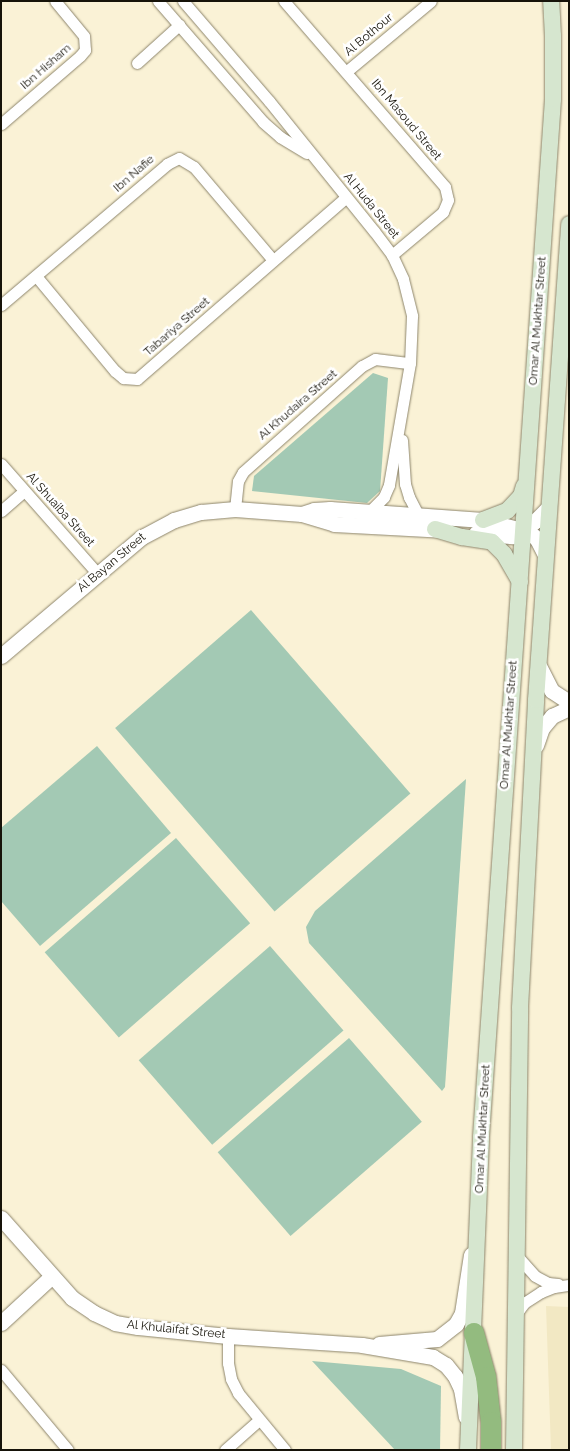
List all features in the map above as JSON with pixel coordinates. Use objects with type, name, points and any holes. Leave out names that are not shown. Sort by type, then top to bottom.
[{"type":"highway","points":[[474,1333],[486,1377],[491,1422],[491,1450]]},
{"type":"main road","name":"Omar Al Mukhtar Street","points":[[469,1442],[481,1137],[553,100],[554,36],[551,1]]},
{"type":"main road","name":"Omar Al Mukhtar Street","points":[[514,1450],[520,1008],[538,664],[569,224]]},
{"type":"main road","points":[[483,520],[502,514],[510,508],[521,496],[527,477]]},
{"type":"main road","points":[[435,529],[462,537],[492,542],[504,554],[520,582]]},
{"type":"street","name":"Ibn Hisham","points":[[1,124],[85,50],[84,36],[56,1]]},
{"type":"street","name":"Al Huda Street","points":[[158,1],[271,130],[290,144],[311,155]]},
{"type":"street","name":"Al Huda Street","points":[[183,1],[252,81],[392,255],[403,279],[412,316],[410,363],[389,485],[384,497],[369,512]]},
{"type":"street","name":"Ibn Masoud Street","points":[[284,1],[445,187],[448,194],[443,212],[392,255]]},
{"type":"street","name":"Al Bothour","points":[[347,72],[431,1]]},
{"type":"street","points":[[137,63],[179,25]]},
{"type":"street","points":[[238,93],[252,81]]},
{"type":"street","name":"Ibn Nafie","points":[[1,305],[167,164],[179,158],[194,167],[274,260]]},
{"type":"street","name":"Tabariya Street","points":[[36,276],[115,371],[123,378],[130,380],[143,374],[346,197]]},
{"type":"street","name":"Al Khudaira Street","points":[[235,509],[238,481],[243,472],[362,366],[375,359],[410,363]]},
{"type":"street","name":"Al Huda Street","points":[[400,426],[405,484],[418,515]]},
{"type":"street","name":"Al Shuaiba Street","points":[[1,464],[98,574]]},
{"type":"street","points":[[1,511],[24,491]]},
{"type":"street","name":"Al Bayan Street","points":[[1,656],[142,536],[156,528],[202,512],[235,509],[302,514],[334,524],[435,529],[510,537],[534,522],[549,507]]},
{"type":"street","name":"Al Bayan Street","points":[[302,514],[322,509],[418,515],[483,520],[524,529]]},
{"type":"street","points":[[524,529],[537,539],[545,555]]},
{"type":"street","points":[[538,664],[547,683],[558,696],[569,702]]},
{"type":"street","points":[[534,749],[546,723],[560,711],[569,708]]},
{"type":"street","name":"Al Khulaifat Street","points":[[1,1218],[72,1298],[94,1313],[115,1322],[138,1328],[362,1345],[433,1357],[446,1365],[461,1389],[469,1442]]},
{"type":"street","name":"Al Khulaifat Street","points":[[362,1345],[437,1339],[456,1324],[462,1313],[478,1222]]},
{"type":"street","points":[[518,1257],[535,1276],[548,1283],[568,1285]]},
{"type":"street","points":[[1,1322],[52,1276]]},
{"type":"street","points":[[516,1314],[524,1303],[541,1292],[568,1285]]},
{"type":"street","points":[[228,1336],[228,1363],[231,1379],[238,1393],[285,1450]]},
{"type":"street","points":[[1,1370],[68,1450]]},
{"type":"street","points":[[225,1450],[259,1420]]},
{"type":"green space","points":[[373,373],[388,378],[380,491],[367,503],[252,491],[254,476]]},
{"type":"green space","points":[[251,610],[410,793],[275,911],[115,728]]},
{"type":"green space","points":[[97,746],[171,833],[40,946],[1,901],[1,828]]},
{"type":"green space","points":[[466,779],[445,1087],[442,1091],[309,943],[306,927],[315,911]]},
{"type":"green space","points":[[176,838],[250,923],[119,1037],[45,952]]},
{"type":"green space","points":[[270,946],[343,1031],[212,1145],[139,1060]]},
{"type":"green space","points":[[349,1038],[422,1122],[291,1236],[218,1152]]},
{"type":"green space","points":[[312,1361],[401,1369],[441,1386],[440,1450],[395,1450]]},
{"type":"sand","points":[[546,1306],[569,1307],[569,1450],[551,1450]]}]
